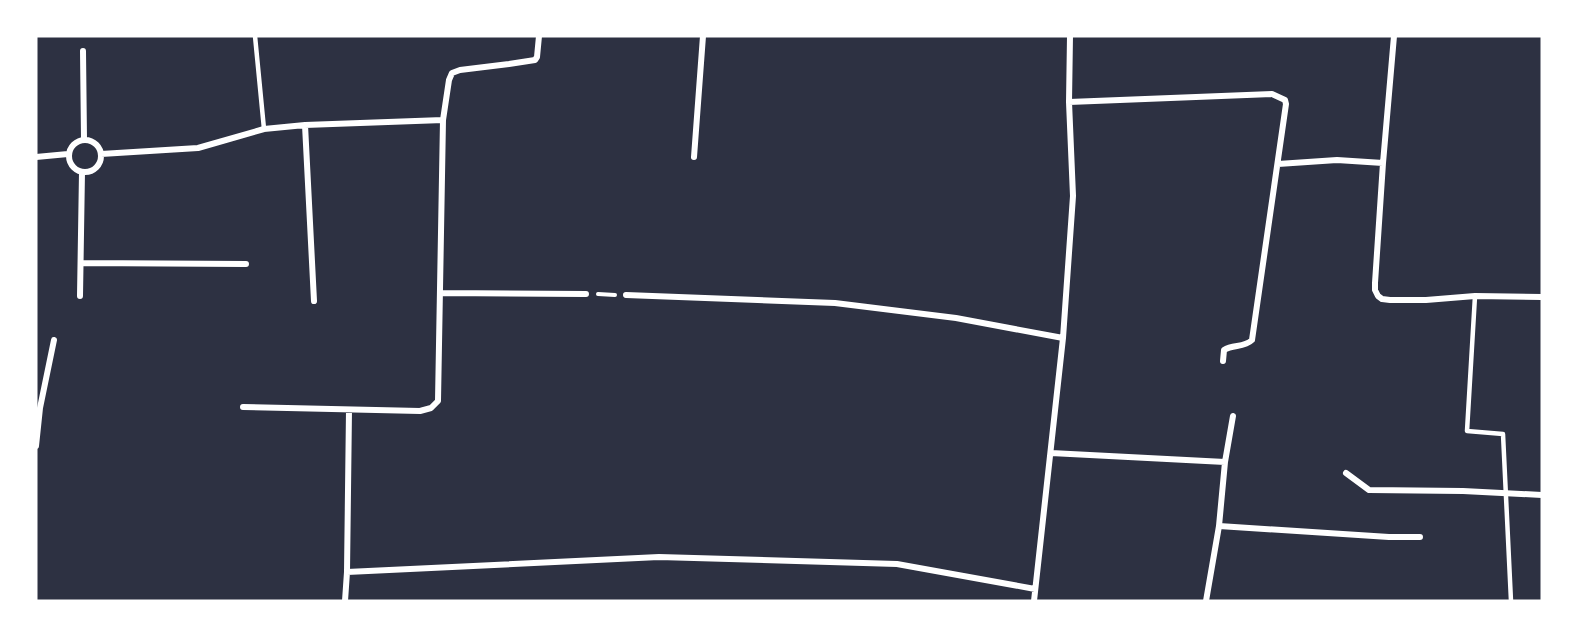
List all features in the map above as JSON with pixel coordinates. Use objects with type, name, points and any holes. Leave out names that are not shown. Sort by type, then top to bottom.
[{"type":"street","points":[[243,407],[420,411],[431,408],[438,401],[443,120],[449,80],[452,73],[460,70],[535,60],[539,36]]},
{"type":"street","points":[[694,157],[703,36]]},
{"type":"street","points":[[1034,601],[1063,338],[1072,196],[1068,102],[1070,36]]},
{"type":"street","points":[[1394,36],[1375,283],[1378,296],[1390,300],[1475,296],[1542,297]]},
{"type":"street","points":[[83,51],[84,139]]},
{"type":"street","points":[[1068,102],[1272,94],[1285,100],[1252,340],[1243,346],[1224,350],[1223,361]]},
{"type":"street","points":[[101,154],[198,148],[264,129],[305,125],[443,120]]},
{"type":"street","points":[[305,125],[314,301]]},
{"type":"street","points":[[84,139],[92,140],[98,146],[101,154],[101,160],[94,170],[88,172],[76,170],[68,154],[73,144],[84,139]]},
{"type":"street","points":[[36,157],[68,154]]},
{"type":"street","points":[[1278,164],[1337,160],[1383,163]]},
{"type":"street","points":[[80,296],[82,172]]},
{"type":"street","points":[[81,263],[246,264]]},
{"type":"street","points":[[441,293],[586,294]]},
{"type":"street","points":[[626,295],[835,303],[956,318],[1063,338]]},
{"type":"street","points":[[36,446],[40,408],[54,340]]},
{"type":"street","points":[[345,601],[349,410]]},
{"type":"street","points":[[1206,601],[1219,526],[1233,416]]},
{"type":"street","points":[[1051,453],[1226,462]]},
{"type":"street","points":[[1346,473],[1369,490],[1542,495]]},
{"type":"street","points":[[1219,526],[1420,537]]},
{"type":"street","points":[[347,572],[660,556],[897,564],[1035,589]]},
{"type":"lane","points":[[255,36],[264,129]]},
{"type":"lane","points":[[1475,296],[1467,431],[1503,434],[1511,601]]},
{"type":"path","points":[[586,294],[626,295]]}]
